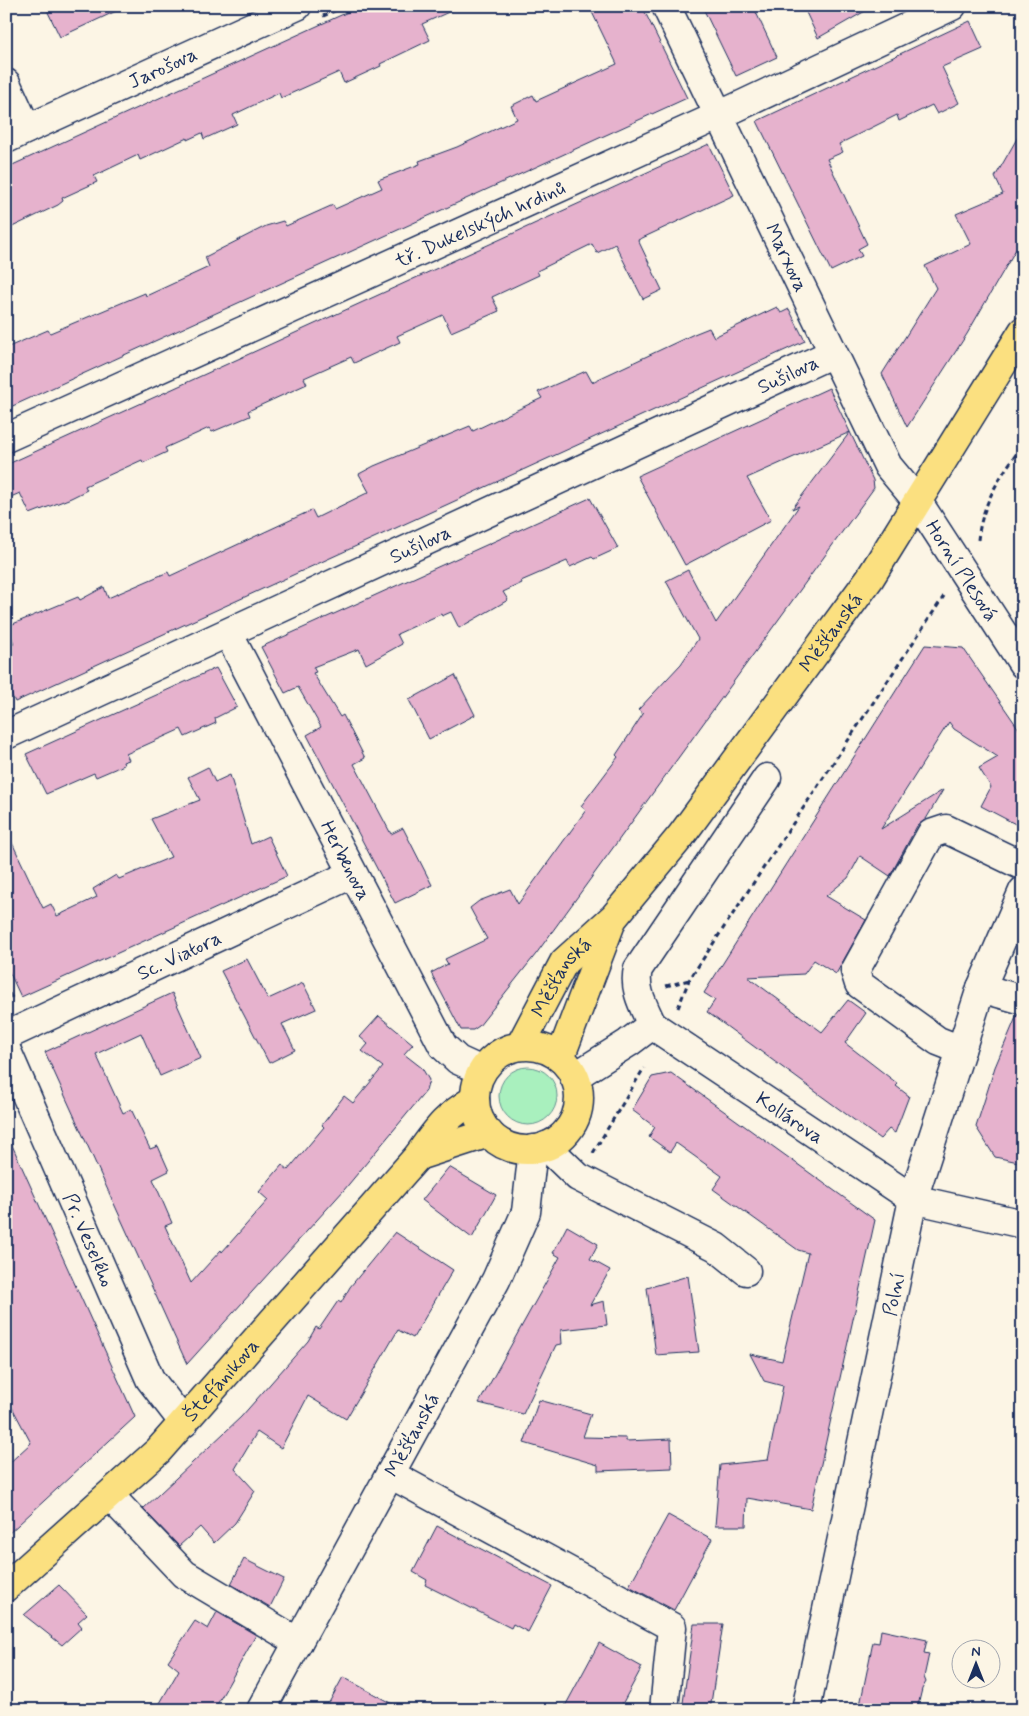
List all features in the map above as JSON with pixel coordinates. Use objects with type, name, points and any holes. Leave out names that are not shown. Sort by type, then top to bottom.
[{"type":"main road","name":"Měšťanská","points":[[520,1046],[564,962],[614,917],[681,836],[751,743],[870,578],[1023,331]]},
{"type":"main road","name":"Měšťanská","points":[[567,1068],[614,917]]},
{"type":"main road","points":[[520,1046],[534,1046],[567,1068],[578,1104],[575,1117],[563,1134],[540,1147],[517,1148],[501,1143],[481,1123],[474,1099],[482,1071],[492,1059],[505,1050],[520,1046]]},
{"type":"main road","name":"Štefánikova","points":[[6,1588],[110,1496],[184,1423],[418,1156],[437,1128],[451,1114],[474,1099]]},
{"type":"main road","points":[[418,1156],[489,1133]]},
{"type":"street","name":"Jarošova","points":[[16,134],[297,6]]},
{"type":"street","name":"Marxova","points":[[666,6],[888,466],[918,502]]},
{"type":"street","name":"tř. Dukelských hrdinů","points":[[6,438],[720,115],[952,6]]},
{"type":"street","points":[[6,82],[16,134]]},
{"type":"street","name":"Sušilova","points":[[6,735],[833,353]]},
{"type":"street","name":"Horní Plesová","points":[[918,502],[1023,664]]},
{"type":"street","name":"Herbenova","points":[[228,633],[352,874],[444,1046],[458,1060],[482,1071]]},
{"type":"street","points":[[567,1068],[659,1030],[638,992],[635,979],[638,969],[767,778]]},
{"type":"street","points":[[961,1050],[938,1041],[859,984],[855,971],[931,834],[946,829],[1023,866]]},
{"type":"street","name":"Sc. Viatora","points":[[6,1036],[352,874]]},
{"type":"street","name":"Polní","points":[[806,1710],[913,1199],[981,988],[1023,891]]},
{"type":"street","points":[[981,988],[1023,1000]]},
{"type":"street","name":"Kollárova","points":[[659,1030],[913,1199],[1023,1224]]},
{"type":"street","name":"Pr. Veselého","points":[[6,1049],[150,1379],[184,1423]]},
{"type":"street","points":[[540,1147],[578,1177],[716,1247],[746,1271]]},
{"type":"street","name":"Měšťanská","points":[[261,1710],[470,1329],[514,1242],[526,1212],[540,1147]]},
{"type":"street","points":[[390,1474],[672,1628],[664,1710]]},
{"type":"street","points":[[110,1496],[184,1574],[298,1642]]},
{"type":"path","points":[[578,1177],[659,1030],[690,980],[930,616],[962,572],[978,540],[982,513],[993,489],[1023,445]]},
{"type":"path","points":[[6,986],[16,1008]]},
{"type":"green space","points":[[528,1067],[539,1069],[552,1080],[557,1096],[555,1107],[544,1120],[528,1125],[517,1123],[504,1112],[499,1096],[501,1085],[512,1072]]},
{"type":"building","points":[[45,6],[127,6],[60,37]]},
{"type":"building","points":[[361,6],[462,6],[422,24],[430,40],[380,64],[381,66],[344,83],[339,72],[281,98],[279,93],[233,115],[237,124],[204,139],[202,133],[187,140],[187,138],[140,160],[138,155],[94,176],[97,182],[62,198],[63,201],[58,205],[6,230],[6,168]]},
{"type":"building","points":[[589,6],[642,6],[687,98],[6,409],[6,348],[48,330],[50,333],[145,293],[146,296],[209,267],[205,257],[266,226],[283,221],[286,226],[333,205],[335,209],[382,188],[378,180],[420,164],[419,161],[457,147],[517,119],[511,106],[533,95],[536,101],[617,64]]},
{"type":"building","points":[[702,6],[753,6],[777,57],[736,76]]},
{"type":"building","points":[[803,6],[874,6],[818,38]]},
{"type":"building","points":[[970,21],[983,49],[942,67],[959,103],[937,114],[932,105],[899,121],[897,115],[839,144],[843,152],[827,159],[867,244],[858,249],[862,256],[831,271],[757,121]]},
{"type":"building","points":[[1023,128],[1023,237],[967,334],[907,427],[882,374],[936,288],[925,266],[971,244],[956,214],[1003,194],[995,177]]},
{"type":"building","points":[[709,144],[734,195],[638,240],[662,290],[643,299],[615,244],[597,253],[592,244],[537,271],[539,275],[492,297],[499,311],[451,332],[443,315],[397,336],[400,342],[354,363],[351,357],[304,378],[307,384],[248,411],[250,416],[212,432],[209,428],[165,448],[167,452],[143,463],[142,460],[85,486],[87,490],[71,498],[30,514],[20,493],[6,499],[6,465]]},
{"type":"building","points":[[777,307],[781,313],[789,309],[805,341],[15,702],[6,683],[6,647],[14,644],[8,626],[78,597],[80,600],[104,587],[108,598],[168,572],[170,576],[312,510],[316,518],[369,492],[359,474],[374,466],[470,426],[473,431],[542,398],[538,392],[586,371],[592,382],[694,334],[709,328],[714,337]]},
{"type":"building","points":[[829,388],[850,432],[747,478],[771,520],[685,565],[637,476]]},
{"type":"building","points":[[850,432],[873,480],[874,488],[536,954],[479,1026],[473,1030],[461,1030],[431,973],[448,964],[445,959],[487,939],[470,908],[479,901],[510,889],[518,904],[586,810],[581,806],[618,757],[616,755],[643,714],[638,710],[681,664],[698,639],[666,581],[688,570],[716,623],[799,506],[792,509]]},
{"type":"building","points":[[590,498],[618,548],[570,567],[567,561],[521,581],[522,583],[503,592],[508,600],[459,628],[451,612],[442,616],[441,614],[397,634],[402,644],[366,664],[359,649],[313,667],[316,672],[313,673],[340,717],[343,715],[365,758],[354,764],[391,834],[403,828],[432,885],[395,903],[307,735],[321,727],[298,687],[285,693],[261,647]]},
{"type":"building","points":[[925,645],[963,648],[1023,735],[1023,828],[981,806],[991,787],[979,768],[998,757],[954,729],[949,722],[881,829],[943,790],[926,819],[917,826],[890,876],[860,856],[848,878],[826,896],[866,920],[836,974],[814,960],[804,974],[748,977],[822,1032],[848,1000],[866,1013],[845,1043],[898,1084],[896,1086],[909,1096],[895,1133],[889,1129],[880,1139],[707,1012],[715,1000],[704,993]]},
{"type":"building","points":[[216,668],[237,707],[215,718],[216,723],[185,737],[181,729],[126,754],[129,760],[123,762],[124,765],[96,777],[94,773],[46,794],[26,754]]},
{"type":"building","points":[[455,675],[475,715],[429,739],[409,700]]},
{"type":"building","points":[[208,767],[215,782],[230,775],[251,844],[268,836],[287,876],[21,997],[6,965],[6,830],[43,908],[51,904],[57,916],[97,897],[93,889],[116,875],[119,879],[171,857],[151,819],[200,800],[188,777]]},
{"type":"building","points":[[247,959],[268,999],[303,983],[316,1009],[282,1024],[295,1050],[269,1063],[221,971]]},
{"type":"building","points":[[172,993],[201,1058],[160,1076],[141,1033],[96,1054],[123,1113],[131,1109],[150,1149],[158,1146],[169,1171],[153,1179],[172,1223],[165,1226],[191,1283],[221,1250],[222,1252],[268,1200],[259,1192],[282,1165],[288,1170],[324,1127],[322,1125],[344,1096],[353,1103],[383,1067],[362,1051],[368,1044],[360,1037],[379,1016],[413,1044],[404,1054],[422,1068],[429,1080],[426,1091],[344,1190],[187,1364],[45,1052]]},
{"type":"building","points":[[1017,1015],[1023,1015],[1023,1163],[995,1157],[976,1127],[995,1067]]},
{"type":"building","points":[[671,1073],[875,1220],[811,1509],[747,1498],[746,1526],[715,1526],[720,1465],[768,1460],[783,1386],[764,1381],[750,1354],[782,1361],[808,1253],[798,1250],[713,1189],[722,1176],[676,1143],[670,1152],[649,1137],[655,1127],[632,1110],[652,1077]]},
{"type":"building","points":[[6,1132],[135,1417],[6,1536],[6,1466],[31,1443],[6,1396]]},
{"type":"building","points":[[449,1167],[496,1195],[472,1238],[422,1200]]},
{"type":"building","points":[[567,1226],[598,1244],[590,1259],[610,1270],[590,1305],[604,1301],[607,1325],[561,1330],[562,1344],[556,1345],[523,1414],[479,1403],[560,1257],[553,1253]]},
{"type":"building","points":[[395,1232],[453,1270],[413,1338],[398,1330],[346,1419],[308,1396],[281,1448],[257,1432],[235,1469],[255,1491],[235,1523],[214,1543],[200,1527],[179,1546],[143,1509],[241,1417],[308,1341],[316,1327],[319,1329],[338,1301],[341,1303],[350,1287]]},
{"type":"building","points":[[688,1276],[699,1352],[656,1355],[647,1288]]},
{"type":"building","points":[[539,1400],[591,1414],[583,1437],[626,1438],[626,1441],[671,1439],[672,1468],[598,1471],[598,1465],[524,1443]]},
{"type":"building","points":[[668,1515],[712,1539],[674,1610],[629,1586]]},
{"type":"building","points":[[437,1526],[552,1586],[528,1632],[513,1624],[511,1628],[425,1585],[427,1580],[413,1572]]},
{"type":"building","points":[[244,1559],[284,1579],[270,1607],[231,1584]]},
{"type":"building","points":[[59,1585],[87,1614],[78,1622],[82,1627],[62,1645],[24,1615]]},
{"type":"building","points":[[217,1612],[256,1635],[214,1710],[156,1710],[179,1670],[168,1661],[195,1621],[208,1629]]},
{"type":"building","points":[[694,1624],[723,1624],[710,1710],[682,1710]]},
{"type":"building","points":[[881,1630],[927,1640],[924,1653],[929,1654],[924,1677],[926,1682],[922,1689],[917,1710],[859,1710],[873,1642],[879,1643]]},
{"type":"building","points":[[599,1643],[642,1667],[619,1710],[563,1710]]},
{"type":"building","points":[[343,1677],[403,1710],[325,1710]]}]
